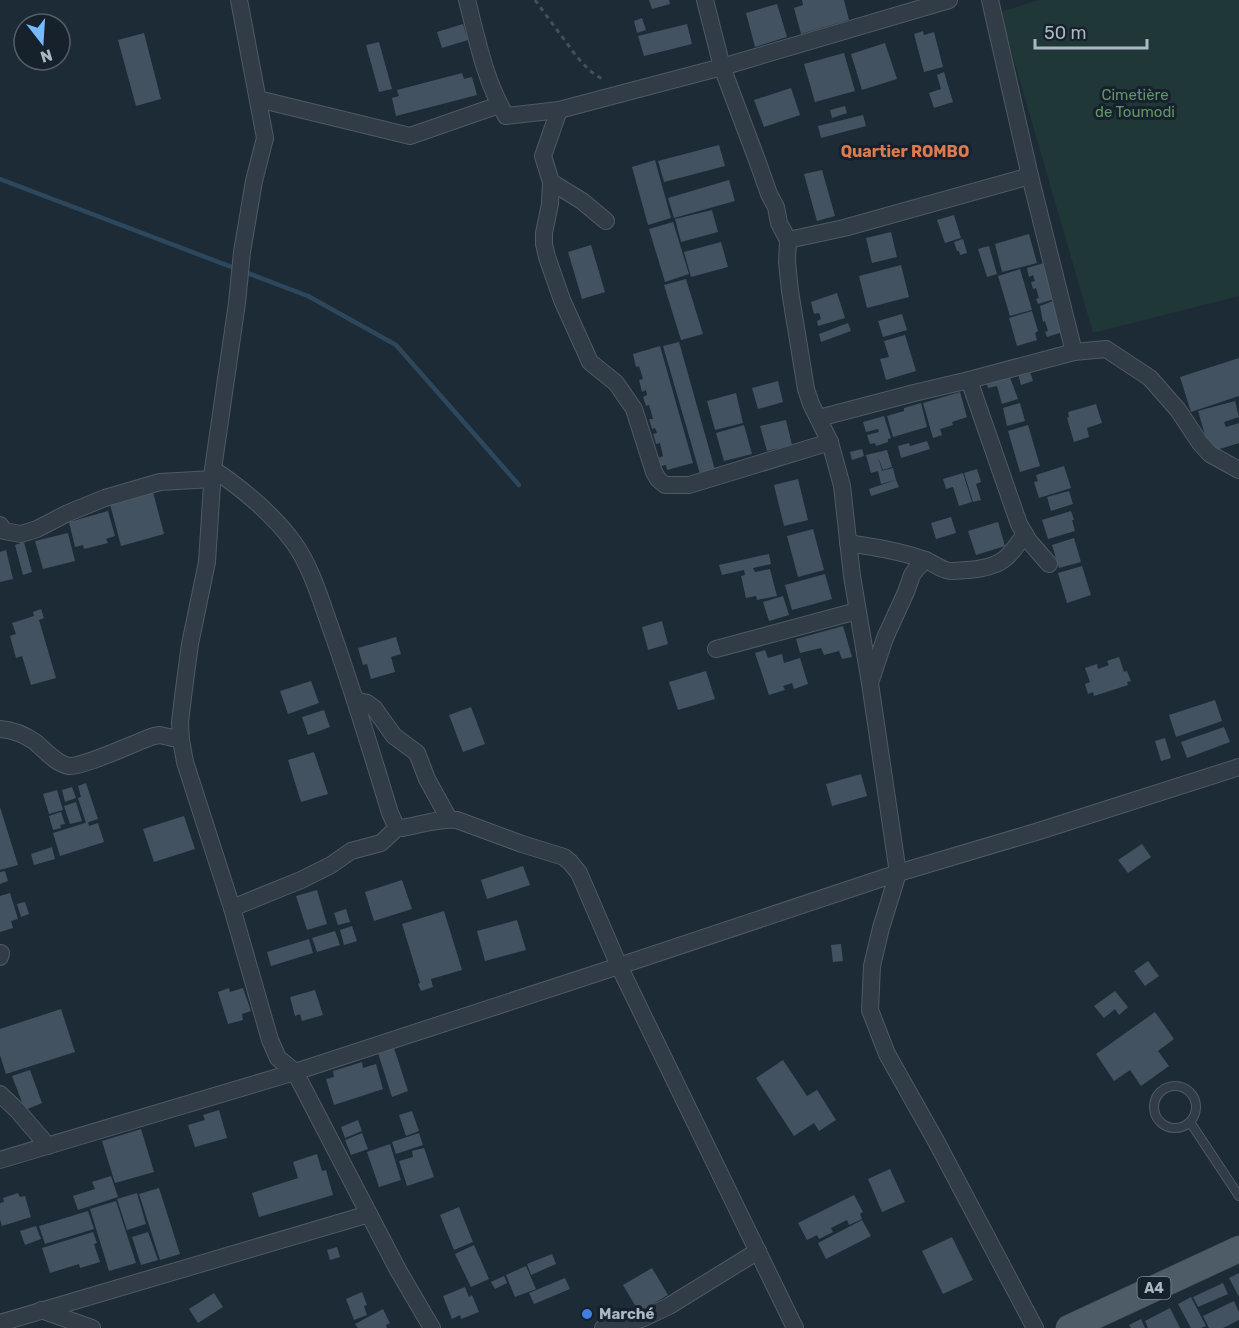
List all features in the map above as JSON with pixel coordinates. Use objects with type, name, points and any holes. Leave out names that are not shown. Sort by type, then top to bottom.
[{"type":"main road","name":"A4","points":[[1069,1328],[1239,1249]]},
{"type":"street","points":[[239,0],[265,138],[254,181],[242,252],[213,474],[207,562],[190,644],[180,722],[181,740],[185,762],[232,908],[270,1040],[278,1058],[295,1072],[398,1270],[432,1328]]},
{"type":"street","points":[[467,0],[486,72],[499,105],[506,116],[559,110],[629,92],[949,0]]},
{"type":"street","points":[[705,0],[722,67],[769,194],[776,207],[779,223],[788,240],[787,262],[790,291],[806,389],[830,441],[842,486],[857,611],[898,873],[872,966],[870,1010],[887,1054],[1035,1328]]},
{"type":"street","points":[[990,0],[1030,176],[1074,352]]},
{"type":"street","points":[[258,99],[410,136],[499,105]]},
{"type":"street","points":[[559,110],[543,156],[551,182],[544,244],[562,300],[590,362],[616,383],[634,409],[641,435],[658,479],[665,485],[689,484],[830,441]]},
{"type":"street","points":[[788,240],[844,228],[1030,176]]},
{"type":"street","points":[[551,182],[582,201],[606,221]]},
{"type":"street","points":[[819,418],[1074,352],[1106,349],[1150,378],[1178,410],[1210,454],[1239,470]]},
{"type":"street","points":[[969,380],[1019,524],[1024,534],[1049,564]]},
{"type":"street","points":[[1,530],[21,534],[105,498],[160,482],[213,474],[246,492],[268,512],[303,558],[317,591],[395,824],[402,828],[449,819],[456,820],[564,857],[579,873],[620,966],[795,1328]]},
{"type":"street","points":[[848,543],[902,553],[926,560],[947,571],[986,567],[1003,561],[1024,534]]},
{"type":"street","points":[[870,683],[889,629],[914,572],[926,560]]},
{"type":"street","points":[[716,649],[857,611]]},
{"type":"street","points":[[355,700],[367,703],[374,708],[394,736],[417,753],[427,779],[449,819]]},
{"type":"street","points":[[0,729],[26,736],[56,760],[74,766],[154,736],[160,735],[181,740]]},
{"type":"street","points":[[0,1160],[295,1072],[898,873],[1239,767]]},
{"type":"street","points":[[232,908],[301,880],[331,865],[351,851],[381,843],[398,827]]},
{"type":"street","points":[[0,1094],[18,1110],[48,1146]]},
{"type":"street","points":[[0,1323],[369,1214]]},
{"type":"street","points":[[603,1328],[644,1318],[669,1306],[758,1251]]},
{"type":"street","points":[[41,1310],[92,1328]]},
{"type":"lane","points":[[1181,1086],[1188,1089],[1193,1095],[1197,1109],[1190,1122],[1177,1128],[1163,1124],[1155,1112],[1156,1097],[1167,1087],[1181,1086]]},
{"type":"lane","points":[[1190,1122],[1239,1196]]},
{"type":"path","points":[[535,0],[590,71],[629,92]]},
{"type":"green space","name":"Cimetière de Toumodi","points":[[1039,0],[1239,0],[1239,296],[1093,333],[1000,12]]},
{"type":"building","points":[[649,0],[669,0],[670,4],[652,9]]},
{"type":"building","points":[[802,0],[844,0],[849,20],[801,34],[794,8],[803,5]]},
{"type":"building","points":[[777,4],[787,37],[755,47],[746,13]]},
{"type":"building","points":[[642,18],[646,30],[637,33],[634,21]]},
{"type":"building","points":[[463,24],[468,40],[442,48],[437,32]]},
{"type":"building","points":[[687,24],[692,44],[644,56],[638,36]]},
{"type":"building","points":[[923,31],[924,35],[934,32],[943,67],[924,72],[914,34]]},
{"type":"building","points":[[144,33],[161,99],[136,106],[118,40]]},
{"type":"building","points":[[379,42],[392,89],[379,92],[366,45]]},
{"type":"building","points":[[885,43],[897,79],[862,90],[851,54]]},
{"type":"building","points":[[844,53],[855,91],[815,102],[804,64]]},
{"type":"building","points":[[944,72],[953,102],[934,108],[929,93],[941,89],[937,75]]},
{"type":"building","points":[[462,73],[464,79],[472,77],[477,95],[396,116],[392,98],[399,96],[397,90]]},
{"type":"building","points":[[791,88],[800,115],[764,127],[754,100]]},
{"type":"building","points":[[845,106],[847,113],[832,118],[830,110]]},
{"type":"building","points":[[863,115],[866,126],[821,138],[818,126]]},
{"type":"building","points":[[719,145],[725,166],[664,182],[658,161]]},
{"type":"building","points":[[655,160],[671,218],[648,225],[632,167]]},
{"type":"building","points":[[822,170],[835,216],[817,221],[804,174]]},
{"type":"building","points":[[729,180],[735,201],[674,218],[668,198]]},
{"type":"building","points":[[712,210],[718,232],[681,242],[675,219]]},
{"type":"building","points":[[954,215],[961,238],[945,243],[937,220]]},
{"type":"building","points":[[673,222],[689,274],[665,282],[649,229]]},
{"type":"building","points":[[891,232],[897,257],[872,263],[866,238]]},
{"type":"building","points":[[1029,234],[1037,263],[1002,272],[995,244]]},
{"type":"building","points":[[963,239],[967,253],[960,255],[954,242]]},
{"type":"building","points":[[721,242],[728,267],[691,277],[684,252]]},
{"type":"building","points":[[591,245],[605,292],[582,299],[568,252]]},
{"type":"building","points":[[989,246],[997,274],[987,277],[978,249]]},
{"type":"building","points":[[1044,263],[1054,299],[1038,304],[1036,288],[1033,289],[1031,282],[1035,281],[1033,275],[1029,277],[1027,268]]},
{"type":"building","points":[[901,265],[909,297],[867,308],[859,276]]},
{"type":"building","points":[[1020,269],[1032,310],[1010,316],[998,276]]},
{"type":"building","points":[[686,279],[703,334],[681,340],[664,285]]},
{"type":"building","points":[[837,293],[845,318],[818,326],[817,321],[821,319],[819,313],[814,314],[811,302]]},
{"type":"building","points":[[1053,301],[1063,332],[1047,337],[1045,332],[1048,331],[1045,321],[1043,322],[1040,306]]},
{"type":"building","points":[[1032,311],[1038,331],[1035,333],[1037,340],[1017,346],[1009,318]]},
{"type":"building","points":[[902,314],[907,330],[883,337],[878,321]]},
{"type":"building","points":[[848,323],[851,331],[821,342],[819,334]]},
{"type":"building","points":[[905,335],[916,371],[886,380],[880,359],[889,357],[884,341]]},
{"type":"building","points":[[679,342],[715,470],[700,474],[663,346]]},
{"type":"building","points":[[660,346],[693,463],[667,470],[666,465],[661,466],[658,458],[663,456],[660,443],[656,444],[653,434],[657,433],[655,428],[652,429],[649,419],[653,419],[649,405],[646,406],[643,397],[647,395],[646,390],[642,392],[639,380],[643,379],[639,366],[636,367],[633,354]]},
{"type":"building","points":[[1239,358],[1239,396],[1191,412],[1180,377]]},
{"type":"building","points":[[1028,366],[1033,381],[1021,385],[1017,370]]},
{"type":"building","points":[[1008,372],[1018,399],[1002,404],[997,386],[988,388],[986,379]]},
{"type":"building","points":[[778,381],[783,402],[758,409],[752,388]]},
{"type":"building","points":[[960,392],[967,417],[940,429],[942,435],[933,438],[923,403]]},
{"type":"building","points":[[736,393],[743,423],[715,430],[707,401]]},
{"type":"building","points":[[1235,401],[1239,417],[1224,422],[1226,427],[1239,423],[1239,443],[1210,452],[1198,411]]},
{"type":"building","points":[[921,403],[927,427],[893,437],[887,416]]},
{"type":"building","points":[[1020,403],[1025,421],[1007,426],[1003,408]]},
{"type":"building","points":[[1096,404],[1102,423],[1087,428],[1089,437],[1074,442],[1067,418],[1069,417],[1068,412]]},
{"type":"building","points":[[884,416],[891,438],[888,442],[876,446],[875,443],[870,444],[867,435],[879,432],[878,429],[866,432],[863,422]]},
{"type":"building","points":[[786,420],[792,445],[767,451],[760,426]]},
{"type":"building","points":[[744,425],[752,454],[724,461],[716,433]]},
{"type":"building","points":[[1028,425],[1040,466],[1020,472],[1008,431]]},
{"type":"building","points":[[927,441],[930,449],[901,458],[898,446],[909,443],[910,446]]},
{"type":"building","points":[[862,449],[864,456],[852,460],[850,452]]},
{"type":"building","points":[[887,450],[892,467],[883,470],[878,457],[881,471],[893,468],[896,480],[881,484],[878,471],[871,473],[866,455]]},
{"type":"building","points":[[1064,466],[1071,488],[1039,498],[1034,482],[1038,481],[1036,475]]},
{"type":"building","points":[[977,469],[981,482],[976,484],[981,500],[973,502],[964,473]]},
{"type":"building","points":[[963,473],[972,502],[959,506],[953,487],[946,489],[943,479]]},
{"type":"building","points":[[798,479],[808,520],[784,526],[774,485]]},
{"type":"building","points":[[896,480],[899,487],[871,496],[869,489]]},
{"type":"building","points":[[1069,491],[1073,504],[1051,511],[1047,497]]},
{"type":"building","points":[[153,492],[164,534],[121,546],[110,504]]},
{"type":"building","points":[[108,511],[115,536],[106,539],[108,543],[84,549],[83,545],[75,547],[69,522]]},
{"type":"building","points":[[1071,511],[1075,531],[1048,539],[1042,520]]},
{"type":"building","points":[[951,517],[956,533],[936,539],[931,523]]},
{"type":"building","points":[[998,522],[1005,546],[976,555],[968,531]]},
{"type":"building","points":[[813,529],[824,570],[798,577],[787,536]]},
{"type":"building","points":[[68,533],[75,561],[43,569],[35,541]]},
{"type":"building","points":[[1074,538],[1081,562],[1059,568],[1052,545]]},
{"type":"building","points":[[24,542],[32,572],[23,575],[15,545]]},
{"type":"building","points":[[6,550],[13,579],[0,582],[0,552]]},
{"type":"building","points":[[769,554],[771,564],[753,568],[755,572],[770,569],[777,596],[757,600],[756,596],[746,598],[741,576],[745,575],[744,570],[722,575],[719,565]]},
{"type":"building","points":[[1082,566],[1091,595],[1067,603],[1058,573]]},
{"type":"building","points":[[825,574],[832,599],[792,610],[785,585]]},
{"type":"building","points":[[783,596],[789,615],[769,621],[763,602]]},
{"type":"building","points":[[41,609],[44,618],[39,620],[56,678],[31,685],[22,656],[16,658],[10,636],[16,634],[12,623],[34,616],[33,612]]},
{"type":"building","points":[[662,621],[668,644],[648,650],[642,627]]},
{"type":"building","points":[[843,626],[852,657],[842,659],[839,651],[824,655],[821,648],[800,653],[796,639]]},
{"type":"building","points":[[396,637],[401,654],[391,657],[395,672],[371,679],[367,664],[363,665],[358,648]]},
{"type":"building","points":[[765,650],[768,658],[782,654],[784,663],[800,658],[808,684],[794,689],[792,683],[783,686],[785,690],[769,695],[755,653]]},
{"type":"building","points":[[1119,657],[1124,672],[1127,671],[1131,681],[1127,682],[1128,685],[1094,696],[1093,692],[1088,694],[1085,684],[1090,682],[1085,668],[1097,664],[1098,669],[1109,665],[1107,661]]},
{"type":"building","points":[[706,671],[715,699],[678,710],[669,682]]},
{"type":"building","points":[[311,681],[319,703],[288,714],[280,691]]},
{"type":"building","points":[[1215,700],[1222,721],[1176,737],[1169,715]]},
{"type":"building","points":[[471,707],[485,744],[463,752],[449,715]]},
{"type":"building","points":[[324,710],[330,727],[308,735],[302,717]]},
{"type":"building","points":[[1224,727],[1230,742],[1187,758],[1181,742]]},
{"type":"building","points":[[1165,738],[1171,758],[1161,761],[1155,741]]},
{"type":"building","points":[[314,752],[328,794],[301,802],[288,760]]},
{"type":"building","points":[[861,774],[867,796],[832,806],[826,784]]},
{"type":"building","points":[[86,783],[98,819],[86,823],[78,798],[81,797],[78,786]]},
{"type":"building","points":[[72,787],[76,798],[65,802],[62,790]]},
{"type":"building","points":[[57,790],[63,810],[49,814],[43,794]]},
{"type":"building","points":[[76,802],[82,821],[70,824],[64,806]]},
{"type":"building","points":[[0,807],[18,865],[0,870]]},
{"type":"building","points":[[61,812],[65,824],[53,830],[49,816]]},
{"type":"building","points":[[184,816],[195,849],[154,862],[143,829]]},
{"type":"building","points":[[88,822],[89,826],[98,823],[104,842],[60,856],[53,833]]},
{"type":"building","points":[[1142,844],[1151,857],[1128,873],[1118,860]]},
{"type":"building","points":[[52,847],[55,859],[34,865],[31,854]]},
{"type":"building","points":[[523,866],[530,885],[487,899],[481,880]]},
{"type":"building","points":[[5,871],[8,881],[0,884],[0,872]]},
{"type":"building","points":[[402,880],[412,909],[374,921],[365,892]]},
{"type":"building","points":[[317,890],[327,924],[307,930],[296,896]]},
{"type":"building","points":[[10,893],[18,919],[11,921],[13,928],[0,932],[0,896]]},
{"type":"building","points":[[25,902],[29,914],[21,917],[17,904]]},
{"type":"building","points":[[346,909],[350,922],[338,925],[334,913]]},
{"type":"building","points":[[444,911],[462,970],[431,979],[433,987],[421,991],[402,924]]},
{"type":"building","points":[[517,920],[526,950],[485,961],[477,931]]},
{"type":"building","points":[[352,926],[357,941],[344,945],[340,930]]},
{"type":"building","points":[[335,931],[340,945],[317,952],[312,938]]},
{"type":"building","points":[[309,939],[313,953],[271,966],[267,952]]},
{"type":"building","points":[[841,944],[843,961],[833,962],[831,945]]},
{"type":"building","points":[[1148,961],[1159,976],[1145,986],[1134,971]]},
{"type":"building","points":[[229,988],[230,992],[243,988],[251,1011],[242,1014],[243,1020],[228,1024],[218,992]]},
{"type":"building","points":[[315,990],[323,1015],[302,1021],[300,1014],[295,1016],[290,997]]},
{"type":"building","points":[[1115,991],[1128,1007],[1119,1015],[1115,1009],[1104,1018],[1094,1006]]},
{"type":"building","points":[[61,1009],[75,1052],[6,1074],[0,1055],[0,1029]]},
{"type":"building","points":[[1155,1012],[1174,1039],[1158,1051],[1169,1066],[1141,1086],[1130,1070],[1114,1081],[1096,1054]]},
{"type":"building","points":[[393,1045],[408,1091],[392,1097],[377,1050]]},
{"type":"building","points":[[783,1060],[807,1096],[817,1090],[836,1120],[819,1131],[814,1123],[794,1136],[756,1078]]},
{"type":"building","points":[[362,1062],[363,1068],[376,1064],[383,1089],[334,1105],[326,1079],[334,1077],[333,1071]]},
{"type":"building","points":[[30,1070],[42,1103],[25,1110],[12,1076]]},
{"type":"building","points":[[219,1110],[227,1138],[195,1147],[188,1125],[205,1120],[203,1115]]},
{"type":"building","points":[[412,1111],[419,1131],[406,1136],[399,1115]]},
{"type":"building","points":[[358,1120],[362,1131],[345,1138],[341,1127]]},
{"type":"building","points":[[141,1129],[154,1172],[115,1183],[102,1141]]},
{"type":"building","points":[[362,1133],[368,1149],[351,1155],[345,1140]]},
{"type":"building","points":[[419,1133],[423,1145],[396,1154],[392,1142]]},
{"type":"building","points":[[390,1144],[401,1180],[379,1187],[367,1152]]},
{"type":"building","points":[[424,1148],[434,1177],[407,1186],[399,1161],[413,1157],[412,1151]]},
{"type":"building","points":[[317,1154],[322,1171],[326,1170],[333,1195],[259,1217],[252,1193],[298,1178],[293,1162]]},
{"type":"building","points":[[890,1169],[905,1202],[882,1212],[868,1179]]},
{"type":"building","points":[[111,1176],[118,1197],[78,1210],[73,1196],[95,1189],[92,1182]]},
{"type":"building","points":[[159,1188],[180,1254],[160,1260],[139,1194]]},
{"type":"building","points":[[18,1193],[20,1197],[25,1196],[31,1217],[2,1226],[0,1203],[4,1202],[3,1198]]},
{"type":"building","points":[[137,1193],[146,1224],[127,1230],[117,1199]]},
{"type":"building","points":[[854,1195],[863,1212],[860,1214],[862,1219],[849,1225],[847,1220],[831,1228],[833,1232],[819,1239],[817,1235],[807,1240],[798,1223]]},
{"type":"building","points":[[116,1201],[136,1263],[109,1271],[90,1209]]},
{"type":"building","points":[[459,1207],[473,1242],[454,1250],[440,1215]]},
{"type":"building","points":[[88,1211],[94,1229],[45,1244],[39,1226]]},
{"type":"building","points":[[862,1220],[871,1236],[826,1259],[818,1243]]},
{"type":"building","points":[[36,1226],[41,1239],[25,1245],[20,1231]]},
{"type":"building","points":[[93,1232],[100,1262],[80,1268],[79,1264],[50,1273],[42,1248]]},
{"type":"building","points":[[148,1232],[158,1260],[141,1265],[132,1237]]},
{"type":"building","points":[[952,1237],[973,1280],[943,1294],[922,1251]]},
{"type":"building","points":[[474,1245],[489,1279],[471,1287],[455,1254]]},
{"type":"building","points":[[337,1247],[340,1257],[330,1260],[327,1250]]},
{"type":"building","points":[[552,1254],[556,1264],[531,1275],[527,1264]]},
{"type":"building","points":[[526,1266],[536,1289],[515,1297],[506,1275]]},
{"type":"building","points":[[652,1268],[668,1295],[639,1312],[623,1285]]},
{"type":"building","points":[[1239,1273],[1239,1297],[1229,1278]]},
{"type":"building","points":[[504,1276],[507,1283],[495,1289],[491,1282]]},
{"type":"building","points":[[565,1278],[570,1289],[534,1304],[529,1293]]},
{"type":"building","points":[[1223,1283],[1228,1294],[1198,1307],[1193,1297]]},
{"type":"building","points":[[465,1287],[469,1297],[472,1295],[479,1312],[461,1319],[460,1315],[452,1319],[443,1296]]},
{"type":"building","points":[[362,1292],[367,1305],[364,1306],[367,1315],[354,1320],[346,1299]]},
{"type":"building","points":[[214,1293],[223,1307],[198,1323],[189,1309]]},
{"type":"building","points":[[1191,1297],[1206,1326],[1191,1328],[1178,1304]]},
{"type":"building","points":[[1234,1301],[1239,1312],[1239,1320],[1223,1328],[1209,1328],[1203,1316]]},
{"type":"building","points":[[1170,1308],[1180,1328],[1148,1328],[1145,1321]]},
{"type":"building","points":[[383,1309],[390,1323],[386,1325],[387,1328],[358,1328],[355,1324]]},
{"type":"building","points":[[1141,1319],[1145,1328],[1131,1328],[1129,1325]]},
{"type":"waterway","points":[[0,179],[308,296],[396,345],[519,485]]},
{"type":"place","name":"Marché","points":[[587,1314]]},
{"type":"district","name":"Quartier ROMBO","points":[[905,151]]}]
